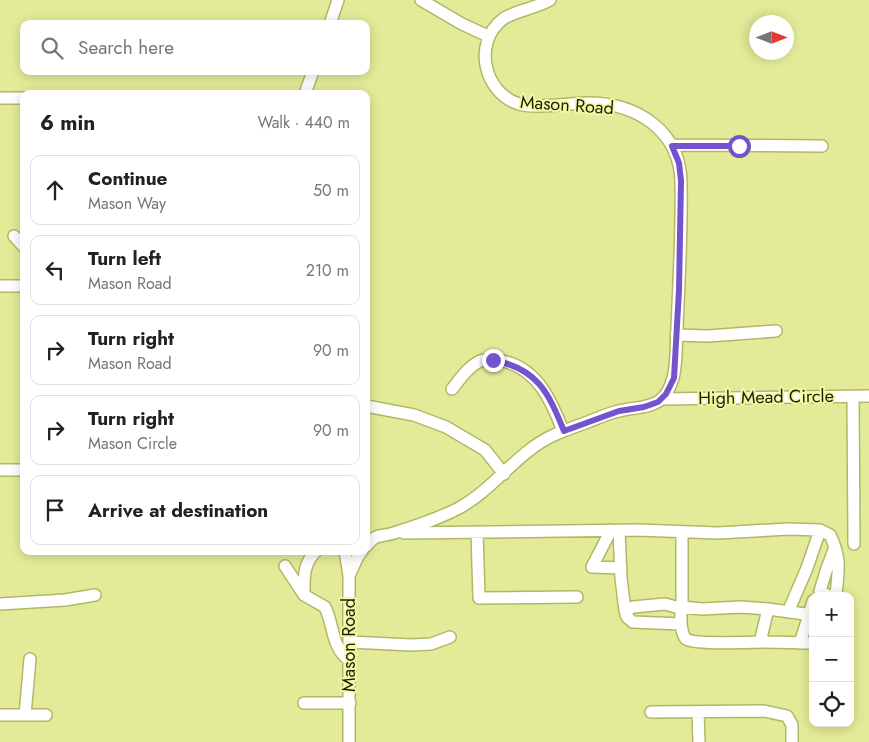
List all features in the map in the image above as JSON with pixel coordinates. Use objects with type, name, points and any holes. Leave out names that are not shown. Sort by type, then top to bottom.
[{"type":"street","points":[[331,20],[338,0]]},
{"type":"street","points":[[421,0],[462,24],[488,36],[503,18],[550,0]]},
{"type":"street","name":"Mason Road","points":[[488,36],[485,61],[489,77],[498,92],[506,98],[521,105],[591,103],[636,112],[656,125],[672,146],[679,163],[681,181],[676,335],[674,378],[662,399]]},
{"type":"street","points":[[306,90],[312,75]]},
{"type":"street","points":[[0,98],[20,98]]},
{"type":"street","points":[[672,146],[822,146]]},
{"type":"street","points":[[14,236],[20,243]]},
{"type":"street","points":[[0,286],[20,283]]},
{"type":"street","points":[[676,335],[708,336],[776,331]]},
{"type":"street","points":[[452,389],[468,370],[483,360],[509,363],[526,372],[539,383],[551,401],[564,431]]},
{"type":"street","points":[[853,396],[854,544]]},
{"type":"street","name":"High Mead Circle","points":[[662,399],[869,396]]},
{"type":"street","points":[[392,534],[452,512],[472,500],[536,446],[553,435],[619,411],[644,407],[662,399]]},
{"type":"street","points":[[370,407],[414,415],[446,427],[485,450],[504,474]]},
{"type":"street","points":[[0,470],[20,470]]},
{"type":"street","points":[[370,542],[374,537],[392,534],[615,530],[718,533],[788,529],[820,530],[830,535],[840,563],[836,592]]},
{"type":"street","points":[[615,530],[592,567],[621,568]]},
{"type":"street","points":[[615,530],[627,617],[632,622],[681,624]]},
{"type":"street","points":[[788,612],[807,568],[820,530]]},
{"type":"street","points":[[477,532],[480,598],[577,597]]},
{"type":"street","points":[[682,532],[681,624],[683,634],[688,640],[702,642],[809,643]]},
{"type":"street","points":[[822,592],[826,571],[835,547]]},
{"type":"street","points":[[304,595],[305,566],[312,555]]},
{"type":"street","points":[[346,555],[349,576]]},
{"type":"street","name":"Mason Road","points":[[349,742],[349,576],[359,555]]},
{"type":"street","points":[[284,566],[304,595],[325,607],[335,642],[342,654],[349,660]]},
{"type":"street","points":[[0,604],[65,600],[95,594]]},
{"type":"street","points":[[625,610],[633,607],[665,604],[697,609],[740,607],[805,614],[809,609]]},
{"type":"street","points":[[766,642],[761,638],[768,609]]},
{"type":"street","points":[[800,642],[809,613]]},
{"type":"street","points":[[350,642],[421,645],[431,644],[450,637]]},
{"type":"street","points":[[26,715],[30,659]]},
{"type":"street","points":[[304,704],[350,703]]},
{"type":"street","points":[[651,712],[764,711],[787,716],[792,724],[792,742]]},
{"type":"street","points":[[698,712],[699,742]]},
{"type":"street","points":[[0,715],[46,715]]},
{"type":"route","points":[[493,360],[509,363],[526,372],[539,383],[551,401],[564,431],[619,411],[644,407],[662,399],[674,378],[679,290],[681,181],[679,163],[672,146],[739,146]]}]
